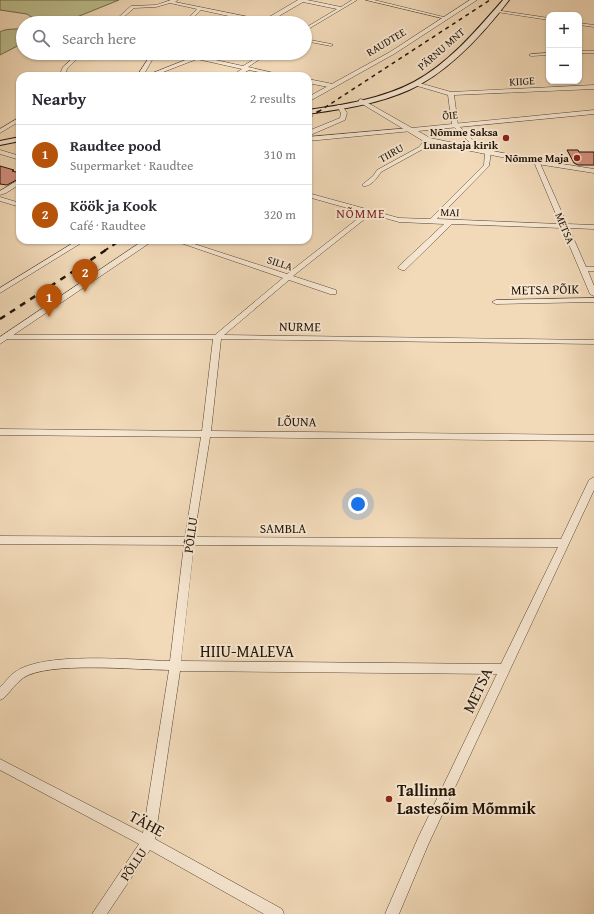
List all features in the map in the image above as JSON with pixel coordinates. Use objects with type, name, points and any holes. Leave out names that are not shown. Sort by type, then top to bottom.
[{"type":"main road","name":"PÄRNU MNT","points":[[312,111],[361,101],[402,90],[416,84],[442,66],[506,0]]},
{"type":"main road","points":[[0,143],[16,139]]},
{"type":"street","points":[[122,16],[133,7],[156,6],[178,0]]},
{"type":"street","points":[[274,16],[302,0],[341,8]]},
{"type":"street","points":[[312,26],[355,0]]},
{"type":"street","points":[[368,0],[446,18]]},
{"type":"street","name":"RAUDTEE","points":[[312,98],[392,53],[474,0]]},
{"type":"street","points":[[171,2],[237,16]]},
{"type":"street","points":[[192,16],[200,8]]},
{"type":"street","points":[[497,11],[546,19]]},
{"type":"street","points":[[582,24],[594,26]]},
{"type":"street","points":[[312,41],[331,45]]},
{"type":"street","points":[[582,52],[594,52]]},
{"type":"street","points":[[532,55],[546,54]]},
{"type":"street","points":[[64,72],[65,68],[74,60]]},
{"type":"street","points":[[142,72],[150,60]]},
{"type":"street","points":[[158,72],[188,60]]},
{"type":"street","points":[[209,60],[264,72]]},
{"type":"street","points":[[240,72],[257,60]]},
{"type":"street","points":[[312,82],[334,86]]},
{"type":"street","name":"KIIGE","points":[[416,84],[451,94],[594,87]]},
{"type":"street","points":[[451,94],[455,126],[480,150]]},
{"type":"street","points":[[361,101],[428,140],[537,162],[594,171]]},
{"type":"street","points":[[312,132],[343,119],[344,114],[340,106]]},
{"type":"street","name":"ÕIE","points":[[312,139],[594,112]]},
{"type":"street","points":[[0,131],[16,121]]},
{"type":"street","name":"TIIRU","points":[[365,186],[379,171],[420,148],[428,140]]},
{"type":"street","points":[[0,152],[16,157]]},
{"type":"street","points":[[431,222],[464,190],[486,165],[488,152]]},
{"type":"street","name":"METSA","points":[[537,162],[594,294]]},
{"type":"street","points":[[0,193],[16,184]]},
{"type":"street","name":"MAI","points":[[312,196],[398,220],[594,227]]},
{"type":"street","points":[[0,199],[16,204]]},
{"type":"street","points":[[217,337],[288,277],[369,212]]},
{"type":"street","points":[[402,268],[450,222]]},
{"type":"street","points":[[0,291],[76,244]]},
{"type":"street","points":[[3,339],[144,244]]},
{"type":"street","name":"SILLA","points":[[187,244],[333,292]]},
{"type":"street","points":[[583,269],[594,269]]},
{"type":"street","name":"METSA PÕIK","points":[[496,302],[594,300]]},
{"type":"street","name":"NURME","points":[[3,339],[217,337],[594,342]]},
{"type":"street","name":"PÕLLU","points":[[99,914],[148,842],[175,666],[189,541],[206,434],[217,337]]},
{"type":"street","name":"LÕUNA","points":[[0,432],[594,438]]},
{"type":"street","name":"METSA","points":[[392,914],[423,842],[594,480]]},
{"type":"street","name":"SAMBLA","points":[[0,540],[565,543]]},
{"type":"street","name":"HIIU-MALEVA","points":[[0,695],[19,676],[33,669],[64,663],[175,666],[505,669]]},
{"type":"street","name":"TÄHE","points":[[0,764],[148,842],[277,914]]},
{"type":"green space","points":[[0,0],[119,0],[79,16],[30,16],[27,14],[0,10]]},
{"type":"green space","points":[[16,29],[16,47],[0,55],[0,32]]},
{"type":"building","name":"Nõmme Maja","points":[[567,150],[594,152],[594,165],[578,165],[574,163]]},
{"type":"building","points":[[0,166],[16,172],[16,180],[7,185],[0,184]]},
{"type":"railway","points":[[318,112],[490,0]]},
{"type":"railway","points":[[312,115],[319,111]]},
{"type":"railway","points":[[104,251],[115,244]]},
{"type":"railway","points":[[0,319],[106,250]]},
{"type":"place","name":"Nõmme Saksa Lunastaja kirik","points":[[506,138]]},
{"type":"place","name":"Nõmme Maja","points":[[577,158]]},
{"type":"place","name":"Köök ja Kook","points":[[85,292]]},
{"type":"place","name":"Raudtee pood","points":[[49,317]]},
{"type":"place","name":"Tallinna Lastesõim Mõmmik","points":[[389,799]]},
{"type":"district","name":"NÕMME","points":[[361,213]]}]
